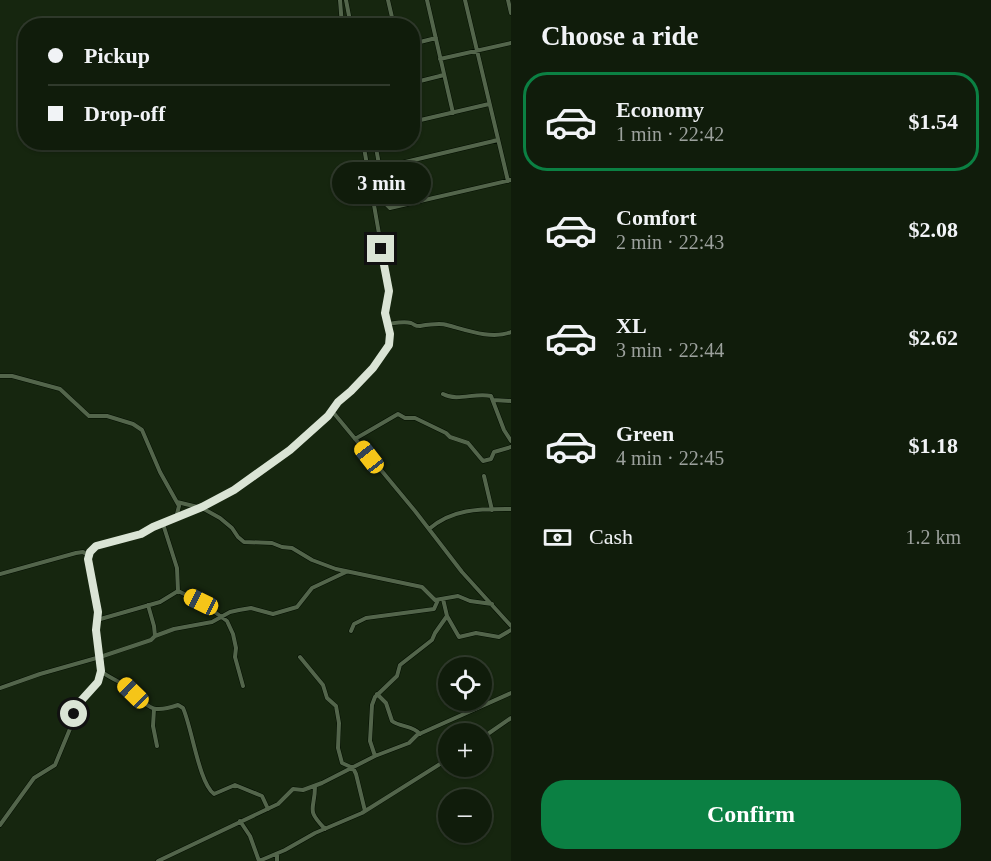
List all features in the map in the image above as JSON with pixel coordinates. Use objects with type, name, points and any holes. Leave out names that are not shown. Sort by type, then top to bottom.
[{"type":"street","points":[[340,0],[341,18]]},
{"type":"street","points":[[346,0],[349,18]]},
{"type":"street","points":[[388,0],[392,18]]},
{"type":"street","points":[[427,0],[453,113]]},
{"type":"street","points":[[377,150],[386,204],[390,208],[510,181],[489,104],[465,0]]},
{"type":"street","points":[[508,0],[511,13]]},
{"type":"street","points":[[420,42],[436,38]]},
{"type":"street","points":[[440,59],[511,43]]},
{"type":"street","points":[[420,81],[444,75]]},
{"type":"street","points":[[420,120],[489,104]]},
{"type":"street","points":[[380,168],[498,140]]},
{"type":"street","points":[[88,555],[96,546],[141,534],[202,507],[234,490],[279,459],[332,411],[338,402],[367,374],[388,347],[390,334],[385,313],[388,285],[364,150]]},
{"type":"street","points":[[387,324],[409,323],[417,326],[445,324],[462,331],[499,335],[511,332]]},
{"type":"street","points":[[0,376],[12,376],[54,386],[66,393],[89,416],[107,416],[139,428],[144,433],[160,472],[177,502],[179,508],[176,519]]},
{"type":"street","points":[[443,394],[452,398],[489,395],[511,441]]},
{"type":"street","points":[[493,400],[511,401]]},
{"type":"street","points":[[332,411],[462,572],[511,628],[499,637],[476,633],[459,637],[440,600]]},
{"type":"street","points":[[356,439],[398,414],[405,418],[415,418],[450,437],[468,443],[483,461],[491,459],[494,452],[511,447]]},
{"type":"street","points":[[484,476],[492,510]]},
{"type":"street","points":[[177,502],[202,507],[232,528],[244,542],[272,543],[279,547],[292,548],[312,560],[347,572],[367,574],[422,587],[433,599],[440,600],[458,596],[470,601],[492,604]]},
{"type":"street","points":[[429,529],[438,522],[460,512],[511,509]]},
{"type":"street","points":[[163,524],[177,568],[178,591]]},
{"type":"street","points":[[0,574],[80,552],[88,555]]},
{"type":"street","points":[[0,825],[34,778],[55,765],[72,724],[75,709],[98,682],[101,671],[96,634],[98,608],[88,555]]},
{"type":"street","points":[[0,688],[151,640],[155,636],[174,629],[212,622],[230,612],[249,608],[270,614],[297,607],[312,588],[347,572]]},
{"type":"street","points":[[97,620],[160,602],[178,591]]},
{"type":"street","points":[[178,591],[201,602],[227,621],[233,634],[235,657],[243,686]]},
{"type":"street","points":[[351,631],[354,624],[366,618],[434,609],[440,600]]},
{"type":"street","points":[[148,606],[155,636]]},
{"type":"street","points":[[373,755],[370,745],[371,714],[376,694],[398,676],[400,665],[433,639],[447,616]]},
{"type":"street","points":[[300,657],[323,685],[327,698],[336,706],[339,723],[339,755],[342,763],[352,768],[359,783],[365,811]]},
{"type":"street","points":[[101,671],[110,679],[124,685],[141,702],[154,709],[166,710],[178,705],[183,708],[209,791],[218,794],[235,785],[262,796],[268,809]]},
{"type":"street","points":[[492,702],[511,693]]},
{"type":"street","points":[[376,694],[386,703],[392,721],[416,730],[420,734]]},
{"type":"street","points":[[154,709],[153,726],[157,746]]},
{"type":"street","points":[[158,861],[268,809],[284,799],[291,790],[315,786],[373,755],[409,743],[420,734],[471,711]]},
{"type":"street","points":[[492,731],[511,718]]},
{"type":"street","points":[[240,821],[250,836],[259,861],[365,811],[438,765]]},
{"type":"street","points":[[315,786],[311,809],[315,818],[325,829]]},
{"type":"street","points":[[277,854],[277,861]]},
{"type":"route","points":[[74,714],[79,703],[98,682],[102,665],[96,630],[98,612],[88,555],[96,546],[141,534],[234,490],[279,459],[328,416],[338,402],[373,368],[389,345],[390,334],[385,313],[389,291],[381,249]]}]
